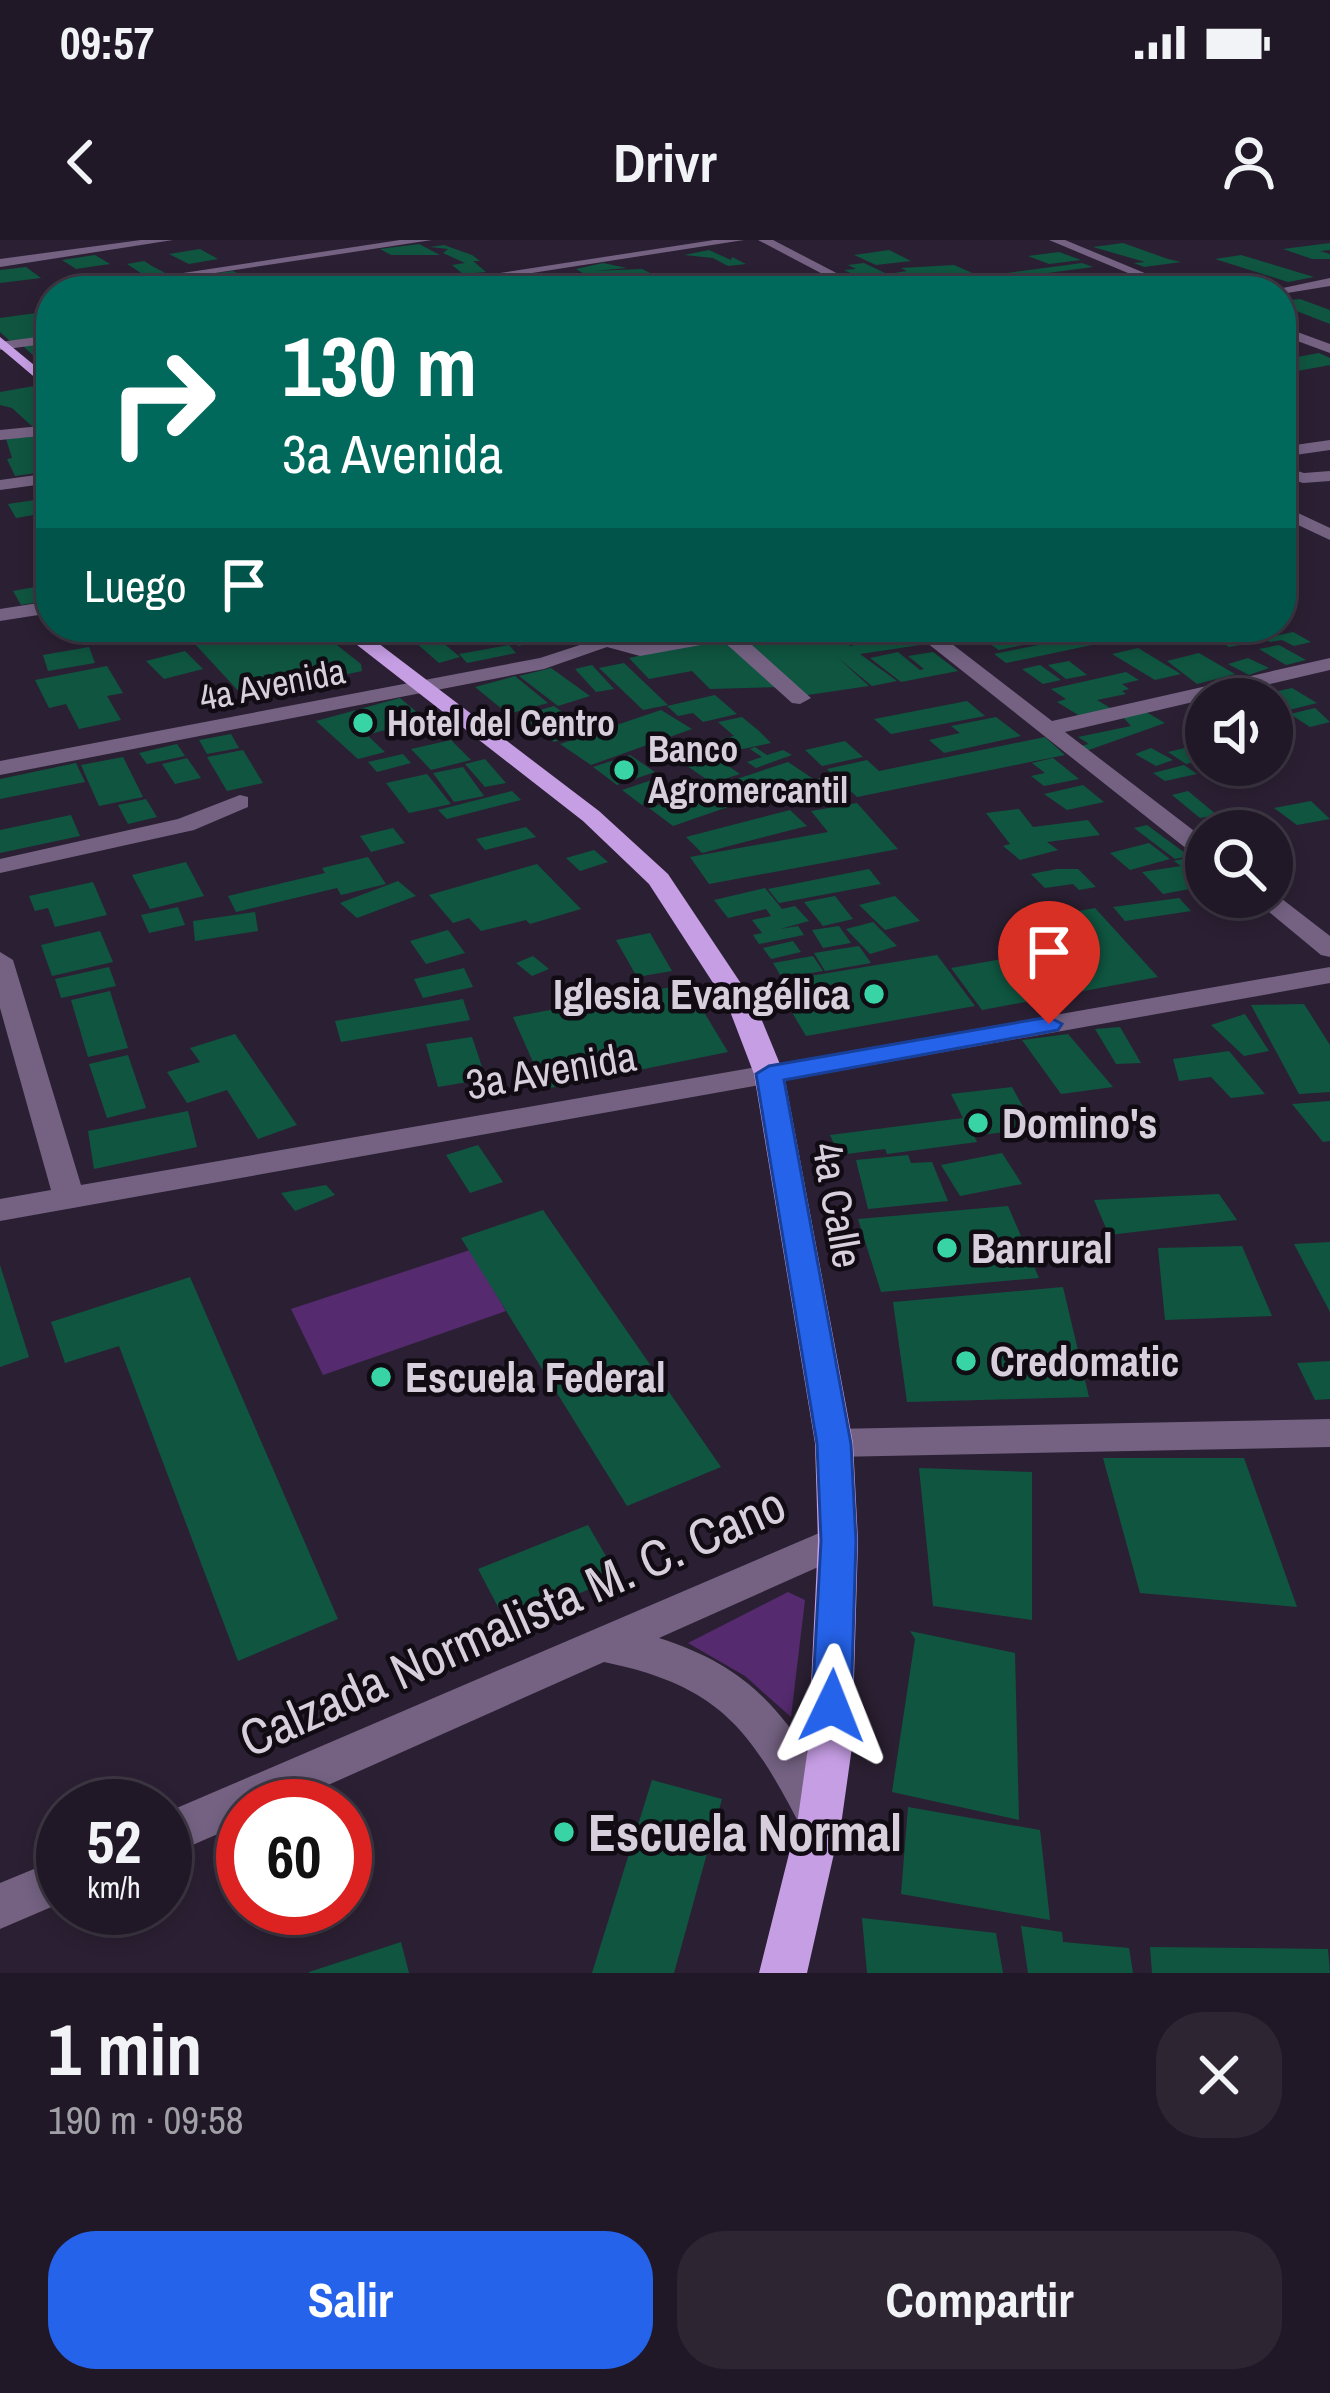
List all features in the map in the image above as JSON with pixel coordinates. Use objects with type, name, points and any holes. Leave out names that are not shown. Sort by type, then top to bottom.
[{"type":"main road","points":[[2,344],[36,373]]},
{"type":"main road","name":"4a Calle","points":[[363,642],[591,816],[659,879],[742,1006],[769,1074],[834,1444],[838,1541],[830,1747],[820,1818],[784,1973]]},
{"type":"street","points":[[0,263],[167,240]]},
{"type":"street","points":[[190,273],[426,240]]},
{"type":"street","points":[[500,276],[738,240]]},
{"type":"street","points":[[750,240],[821,276]]},
{"type":"street","points":[[764,240],[835,276]]},
{"type":"street","points":[[1055,240],[1145,276]]},
{"type":"street","points":[[133,244],[152,254]]},
{"type":"street","points":[[171,264],[196,276]]},
{"type":"street","points":[[566,267],[576,276]]},
{"type":"street","points":[[1296,289],[1330,286]]},
{"type":"street","points":[[1296,294],[1330,286]]},
{"type":"street","points":[[1296,336],[1330,349]]},
{"type":"street","points":[[2,344],[36,341]]},
{"type":"street","points":[[0,435],[36,431]]},
{"type":"street","points":[[1296,450],[1330,445]]},
{"type":"street","points":[[1296,476],[1330,476]]},
{"type":"street","points":[[0,485],[36,480]]},
{"type":"street","points":[[1296,518],[1330,535]]},
{"type":"street","points":[[0,615],[36,609]]},
{"type":"street","name":"4a Avenida","points":[[0,768],[423,689],[544,663],[582,652],[597,642]]},
{"type":"street","points":[[622,642],[634,651],[687,642]]},
{"type":"street","points":[[736,642],[800,698]]},
{"type":"street","points":[[935,642],[1185,836]]},
{"type":"street","points":[[1048,729],[1330,664]]},
{"type":"street","points":[[0,866],[185,825],[240,802]]},
{"type":"street","points":[[1290,918],[1330,950]]},
{"type":"street","points":[[0,959],[69,1198]]},
{"type":"street","name":"3a Avenida","points":[[0,1210],[1330,975]]},
{"type":"street","points":[[834,1444],[1330,1433]]},
{"type":"street","name":"Calzada Normalista M. C. Cano","points":[[192,1822],[838,1541]]},
{"type":"street","points":[[604,1645],[650,1650],[726,1684],[761,1716],[820,1818]]},
{"type":"street","points":[[0,1906],[36,1891]]},
{"type":"shaded area","points":[[470,1250],[506,1311],[323,1375],[291,1309]]},
{"type":"shaded area","points":[[788,1592],[805,1600],[791,1717],[745,1676],[688,1643]]},
{"type":"building","points":[[1123,243],[1181,262],[1144,267],[1134,263],[1145,262],[1093,247]]},
{"type":"building","points":[[1330,243],[1330,250],[1320,251],[1330,254],[1330,259],[1312,259],[1283,249]]},
{"type":"building","points":[[419,244],[440,255],[391,255],[380,249]]},
{"type":"building","points":[[444,245],[472,255],[486,272],[463,274],[452,265],[465,263],[443,253],[448,249],[430,247]]},
{"type":"building","points":[[200,249],[218,259],[189,264],[169,254]]},
{"type":"building","points":[[709,250],[746,264],[728,266],[713,258],[684,255]]},
{"type":"building","points":[[889,250],[911,261],[876,265],[854,255]]},
{"type":"building","points":[[1059,252],[1081,260],[1049,264],[1028,256]]},
{"type":"building","points":[[95,255],[110,264],[76,269],[62,260]]},
{"type":"building","points":[[1241,255],[1314,277],[1296,280],[1296,276],[1269,276],[1215,259]]},
{"type":"building","points":[[144,261],[169,275],[145,276],[127,264]]},
{"type":"building","points":[[603,263],[627,268],[594,271],[642,269],[656,276],[588,276],[576,269]]},
{"type":"building","points":[[864,263],[887,274],[907,271],[901,268],[954,265],[979,276],[856,276],[844,270],[856,269],[848,265]]},
{"type":"building","points":[[1082,263],[1093,267],[1025,276],[985,276]]},
{"type":"building","points":[[26,267],[38,276],[0,283],[0,270]]},
{"type":"building","points":[[1296,299],[1330,310],[1330,324],[1296,311]]},
{"type":"building","points":[[36,313],[36,337],[10,341],[0,332],[0,318]]},
{"type":"building","points":[[36,344],[36,358],[23,346]]},
{"type":"building","points":[[1319,353],[1330,358],[1330,365],[1296,371],[1296,357]]},
{"type":"building","points":[[34,386],[36,428],[12,408],[0,405],[0,392]]},
{"type":"building","points":[[36,436],[36,473],[15,476],[7,459],[12,458],[6,439]]},
{"type":"building","points":[[36,500],[36,515],[16,518],[8,504]]},
{"type":"building","points":[[36,587],[36,602],[21,605],[13,591]]},
{"type":"building","points":[[1296,634],[1311,642],[1294,646],[1286,642],[1296,642]]},
{"type":"building","points":[[193,642],[333,642],[361,664],[362,671],[244,697]]},
{"type":"building","points":[[415,642],[442,642],[460,657],[439,663]]},
{"type":"building","points":[[628,642],[666,643],[635,649]]},
{"type":"building","points":[[703,642],[732,642],[783,687],[710,689],[692,671],[649,679],[629,658]]},
{"type":"building","points":[[742,642],[927,644],[860,654],[897,681],[872,686],[837,657],[869,686],[801,696]]},
{"type":"building","points":[[987,642],[1037,642],[999,650]]},
{"type":"building","points":[[1053,642],[1106,642],[1006,663],[994,654]]},
{"type":"building","points":[[509,645],[516,653],[467,663],[459,654]]},
{"type":"building","points":[[1279,645],[1306,660],[1286,665],[1259,649]]},
{"type":"building","points":[[89,647],[95,663],[48,671],[43,655]]},
{"type":"building","points":[[1138,648],[1181,674],[1155,680],[1112,654]]},
{"type":"building","points":[[185,651],[203,669],[164,679],[146,661]]},
{"type":"building","points":[[898,652],[920,670],[924,669],[908,656],[933,652],[958,671],[901,682],[870,658]]},
{"type":"building","points":[[1199,653],[1235,674],[1189,678],[1167,661]]},
{"type":"building","points":[[1248,658],[1269,668],[1249,675],[1228,664]]},
{"type":"building","points":[[1069,661],[1087,675],[1066,679],[1048,665]]},
{"type":"building","points":[[624,663],[668,705],[643,710],[599,668]]},
{"type":"building","points":[[592,665],[614,689],[596,692],[575,669]]},
{"type":"building","points":[[1040,665],[1061,680],[1043,684],[1022,669]]},
{"type":"building","points":[[107,666],[123,693],[107,696],[121,720],[79,729],[66,704],[49,708],[35,680]]},
{"type":"building","points":[[551,668],[590,696],[558,706],[519,676]]},
{"type":"building","points":[[1126,672],[1139,680],[1122,684],[1129,689],[1122,691],[1126,694],[1097,700],[1112,709],[1083,718],[1057,702],[1066,699],[1051,689]]},
{"type":"building","points":[[515,676],[548,703],[508,714],[475,687]]},
{"type":"building","points":[[1293,689],[1317,703],[1293,709]]},
{"type":"building","points":[[715,695],[737,714],[703,722],[693,713],[678,716],[667,706]]},
{"type":"building","points":[[400,698],[425,719],[367,735],[385,752],[358,759],[316,721]]},
{"type":"building","points":[[967,701],[985,716],[891,734],[874,719]]},
{"type":"building","points":[[554,706],[589,731],[554,742],[520,716]]},
{"type":"building","points":[[1315,708],[1330,722],[1310,727],[1293,713]]},
{"type":"building","points":[[1141,709],[1165,723],[1086,751],[1080,746],[1089,744],[1078,737],[1131,726],[1120,714]]},
{"type":"building","points":[[661,710],[692,729],[591,765],[560,744]]},
{"type":"building","points":[[742,717],[771,743],[733,751],[721,739],[734,736],[718,722]]},
{"type":"building","points":[[996,717],[1021,736],[944,753],[929,740],[960,733],[951,726]]},
{"type":"building","points":[[231,734],[239,748],[207,754],[199,740]]},
{"type":"building","points":[[1045,737],[1065,755],[857,797],[827,769],[867,760],[879,771]]},
{"type":"building","points":[[451,740],[471,760],[431,770],[411,749]]},
{"type":"building","points":[[845,741],[863,757],[822,766],[805,750]]},
{"type":"building","points":[[177,744],[185,756],[147,764],[139,753]]},
{"type":"building","points":[[1151,748],[1173,760],[1156,766],[1135,754]]},
{"type":"building","points":[[1185,748],[1185,763],[1168,752]]},
{"type":"building","points":[[750,749],[767,755],[783,750],[792,755],[756,768],[747,762],[762,757]]},
{"type":"building","points":[[243,750],[263,783],[227,791],[207,757]]},
{"type":"building","points":[[403,754],[411,763],[377,772],[368,762]]},
{"type":"building","name":"Banco Agromercantil","points":[[630,755],[655,772],[617,785],[593,767]]},
{"type":"building","points":[[123,757],[143,797],[99,806],[81,765]]},
{"type":"building","points":[[715,757],[740,774],[712,783],[687,766]]},
{"type":"building","points":[[187,758],[201,778],[175,784],[162,764]]},
{"type":"building","points":[[1053,758],[1079,779],[1044,786],[1031,776],[1045,773],[1032,763]]},
{"type":"building","points":[[485,759],[506,783],[485,787],[465,764]]},
{"type":"building","points":[[788,762],[812,778],[673,826],[649,808]]},
{"type":"building","points":[[76,763],[85,782],[0,799],[0,779]]},
{"type":"building","points":[[1185,766],[1185,777],[1165,781],[1153,773]]},
{"type":"building","points":[[463,767],[484,796],[454,802],[433,773]]},
{"type":"building","points":[[427,774],[451,804],[409,813],[386,783]]},
{"type":"building","points":[[823,777],[849,793],[819,804],[794,787]]},
{"type":"building","points":[[652,780],[673,795],[642,805],[622,790]]},
{"type":"building","points":[[1083,785],[1104,802],[1067,810],[1044,794]]},
{"type":"building","points":[[512,791],[521,800],[447,819],[438,810]]},
{"type":"building","points":[[1188,791],[1211,810],[1190,810],[1172,795]]},
{"type":"building","points":[[146,799],[157,817],[128,824],[118,805]]},
{"type":"building","points":[[1311,801],[1330,819],[1297,825],[1293,810],[1274,808]]},
{"type":"building","points":[[857,803],[898,849],[709,884],[690,857],[828,832],[811,811]]},
{"type":"building","points":[[1019,809],[1033,827],[1088,820],[1100,835],[1047,842],[1058,850],[1020,860],[1003,846],[1010,844],[986,813]]},
{"type":"building","points":[[790,810],[807,826],[702,853],[686,837]]},
{"type":"building","points":[[71,815],[80,836],[0,853],[0,830]]},
{"type":"building","points":[[1147,825],[1185,857],[1175,859],[1134,828]]},
{"type":"building","points":[[526,827],[536,837],[485,850],[476,839]]},
{"type":"building","points":[[393,828],[405,843],[371,852],[360,836]]},
{"type":"building","points":[[1149,843],[1170,859],[1130,870],[1110,853]]},
{"type":"building","points":[[594,850],[608,862],[580,871],[566,858]]},
{"type":"building","points":[[368,857],[386,884],[341,895],[337,888],[236,912],[228,896],[325,873],[322,868]]},
{"type":"building","points":[[1185,858],[1185,890],[1163,894],[1142,872],[1181,866],[1174,861]]},
{"type":"building","points":[[186,862],[204,896],[150,909],[132,875]]},
{"type":"building","points":[[537,864],[581,909],[530,924],[526,920],[481,931],[469,918],[453,923],[429,895]]},
{"type":"building","points":[[869,869],[881,884],[779,903],[768,889]]},
{"type":"building","points":[[1078,869],[1096,887],[1045,888],[1031,874]]},
{"type":"building","points":[[398,881],[416,896],[357,918],[340,903]]},
{"type":"building","points":[[93,882],[107,915],[55,927],[48,908],[35,911],[29,896]]},
{"type":"building","points":[[765,888],[782,909],[795,906],[809,921],[780,929],[798,926],[804,935],[759,944],[753,935],[762,933],[752,920],[771,916],[766,909],[728,918],[714,900]]},
{"type":"building","points":[[835,896],[853,919],[823,926],[804,902]]},
{"type":"building","points":[[895,896],[920,921],[885,930],[859,905]]},
{"type":"building","points":[[1179,898],[1185,912],[1125,921],[1113,907]]},
{"type":"building","points":[[178,907],[185,925],[149,933],[141,915]]},
{"type":"building","points":[[1095,908],[1158,977],[982,1010],[951,968],[1064,948],[1038,918]]},
{"type":"building","points":[[255,912],[258,931],[195,941],[193,921]]},
{"type":"building","points":[[873,922],[897,946],[870,954],[846,929]]},
{"type":"building","points":[[839,926],[851,943],[823,948],[812,930]]},
{"type":"building","points":[[448,930],[465,953],[426,964],[410,941]]},
{"type":"building","points":[[100,931],[113,962],[52,976],[41,945]]},
{"type":"building","points":[[650,933],[672,971],[637,977],[616,940]]},
{"type":"building","points":[[793,941],[801,952],[771,959],[763,948]]},
{"type":"building","points":[[859,946],[871,963],[825,971],[814,953]]},
{"type":"building","name":"Iglesia Evangélica","points":[[937,955],[975,1006],[806,1036],[774,982]]},
{"type":"building","points":[[533,956],[549,969],[532,976],[516,963]]},
{"type":"building","points":[[813,956],[823,971],[782,978],[773,963]]},
{"type":"building","points":[[109,967],[116,986],[61,998],[55,979]]},
{"type":"building","points":[[464,968],[473,987],[423,998],[414,979]]},
{"type":"building","points":[[687,984],[728,1052],[545,1089],[513,1017]]},
{"type":"building","points":[[110,991],[128,1048],[88,1057],[71,1000]]},
{"type":"building","points":[[463,999],[470,1020],[341,1042],[335,1021]]},
{"type":"building","points":[[1304,1004],[1330,1045],[1330,1092],[1299,1094],[1251,1005]]},
{"type":"building","points":[[1245,1014],[1269,1051],[1244,1056],[1211,1025]]},
{"type":"building","points":[[1120,1027],[1141,1063],[1116,1064],[1095,1029]]},
{"type":"building","points":[[235,1034],[297,1125],[258,1139],[227,1090],[187,1103],[167,1072],[200,1062],[190,1048]]},
{"type":"building","points":[[1068,1034],[1113,1087],[1061,1094],[1022,1040]]},
{"type":"building","points":[[472,1037],[486,1079],[438,1087],[426,1044]]},
{"type":"building","points":[[1229,1051],[1265,1094],[1231,1098],[1211,1077],[1179,1081],[1173,1059]]},
{"type":"building","points":[[128,1055],[146,1108],[107,1118],[89,1064]]},
{"type":"building","name":"Domino's","points":[[1012,1087],[1035,1128],[974,1136],[977,1142],[887,1154],[885,1149],[839,1155],[830,1135],[963,1118],[951,1094]]},
{"type":"building","points":[[1330,1101],[1330,1141],[1323,1142],[1292,1104]]},
{"type":"building","points":[[188,1111],[197,1147],[94,1169],[88,1131]]},
{"type":"building","points":[[478,1145],[503,1182],[470,1193],[446,1155]]},
{"type":"building","points":[[1002,1153],[1022,1184],[960,1196],[941,1165]]},
{"type":"building","points":[[908,1155],[911,1163],[932,1162],[948,1201],[868,1209],[856,1160]]},
{"type":"building","points":[[326,1185],[335,1195],[295,1211],[281,1193]]},
{"type":"building","points":[[1219,1194],[1237,1220],[1109,1235],[1094,1200]]},
{"type":"building","name":"Banrural","points":[[1008,1206],[1039,1278],[881,1292],[858,1219]]},
{"type":"building","points":[[543,1210],[721,1467],[627,1506],[461,1238]]},
{"type":"building","points":[[1330,1242],[1330,1312],[1294,1244]]},
{"type":"building","points":[[1242,1246],[1272,1316],[1165,1320],[1158,1248]]},
{"type":"building","points":[[0,1265],[29,1357],[0,1367]]},
{"type":"building","points":[[190,1277],[338,1619],[238,1661],[119,1346],[65,1363],[51,1322]]},
{"type":"building","points":[[1063,1287],[1089,1397],[907,1402],[893,1302]]},
{"type":"building","points":[[1330,1361],[1330,1399],[1315,1400],[1297,1363]]},
{"type":"building","points":[[1103,1458],[1244,1458],[1297,1607],[1140,1593]]},
{"type":"building","points":[[919,1468],[1032,1472],[1032,1620],[933,1606]]},
{"type":"building","points":[[588,1525],[618,1577],[507,1624],[478,1569]]},
{"type":"building","points":[[910,1631],[1015,1653],[1019,1820],[892,1792],[915,1639]]},
{"type":"building","points":[[652,1780],[722,1799],[674,1973],[592,1973]]},
{"type":"building","points":[[908,1807],[1040,1830],[1050,1920],[901,1894]]},
{"type":"building","points":[[862,1918],[996,1933],[1003,1973],[867,1973]]},
{"type":"building","points":[[1021,1926],[1062,1932],[1063,1942],[1129,1948],[1133,1973],[1028,1973]]},
{"type":"building","points":[[401,1942],[409,1973],[309,1973],[309,1972]]},
{"type":"building","points":[[1150,1947],[1328,1949],[1330,1973],[1152,1973]]},
{"type":"place","name":"Hotel del Centro","points":[[363,723]]},
{"type":"place","name":"Banco Agromercantil","points":[[624,770]]},
{"type":"place","name":"Iglesia Evangélica","points":[[874,994]]},
{"type":"place","name":"Domino's","points":[[978,1123]]},
{"type":"place","name":"Banrural","points":[[947,1248]]},
{"type":"place","name":"Credomatic","points":[[966,1361]]},
{"type":"place","name":"Escuela Federal","points":[[381,1377]]},
{"type":"place","name":"Escuela Normal","points":[[564,1832]]},
{"type":"route","points":[[832,1706],[838,1541],[834,1444],[769,1074],[1049,1024]]}]
